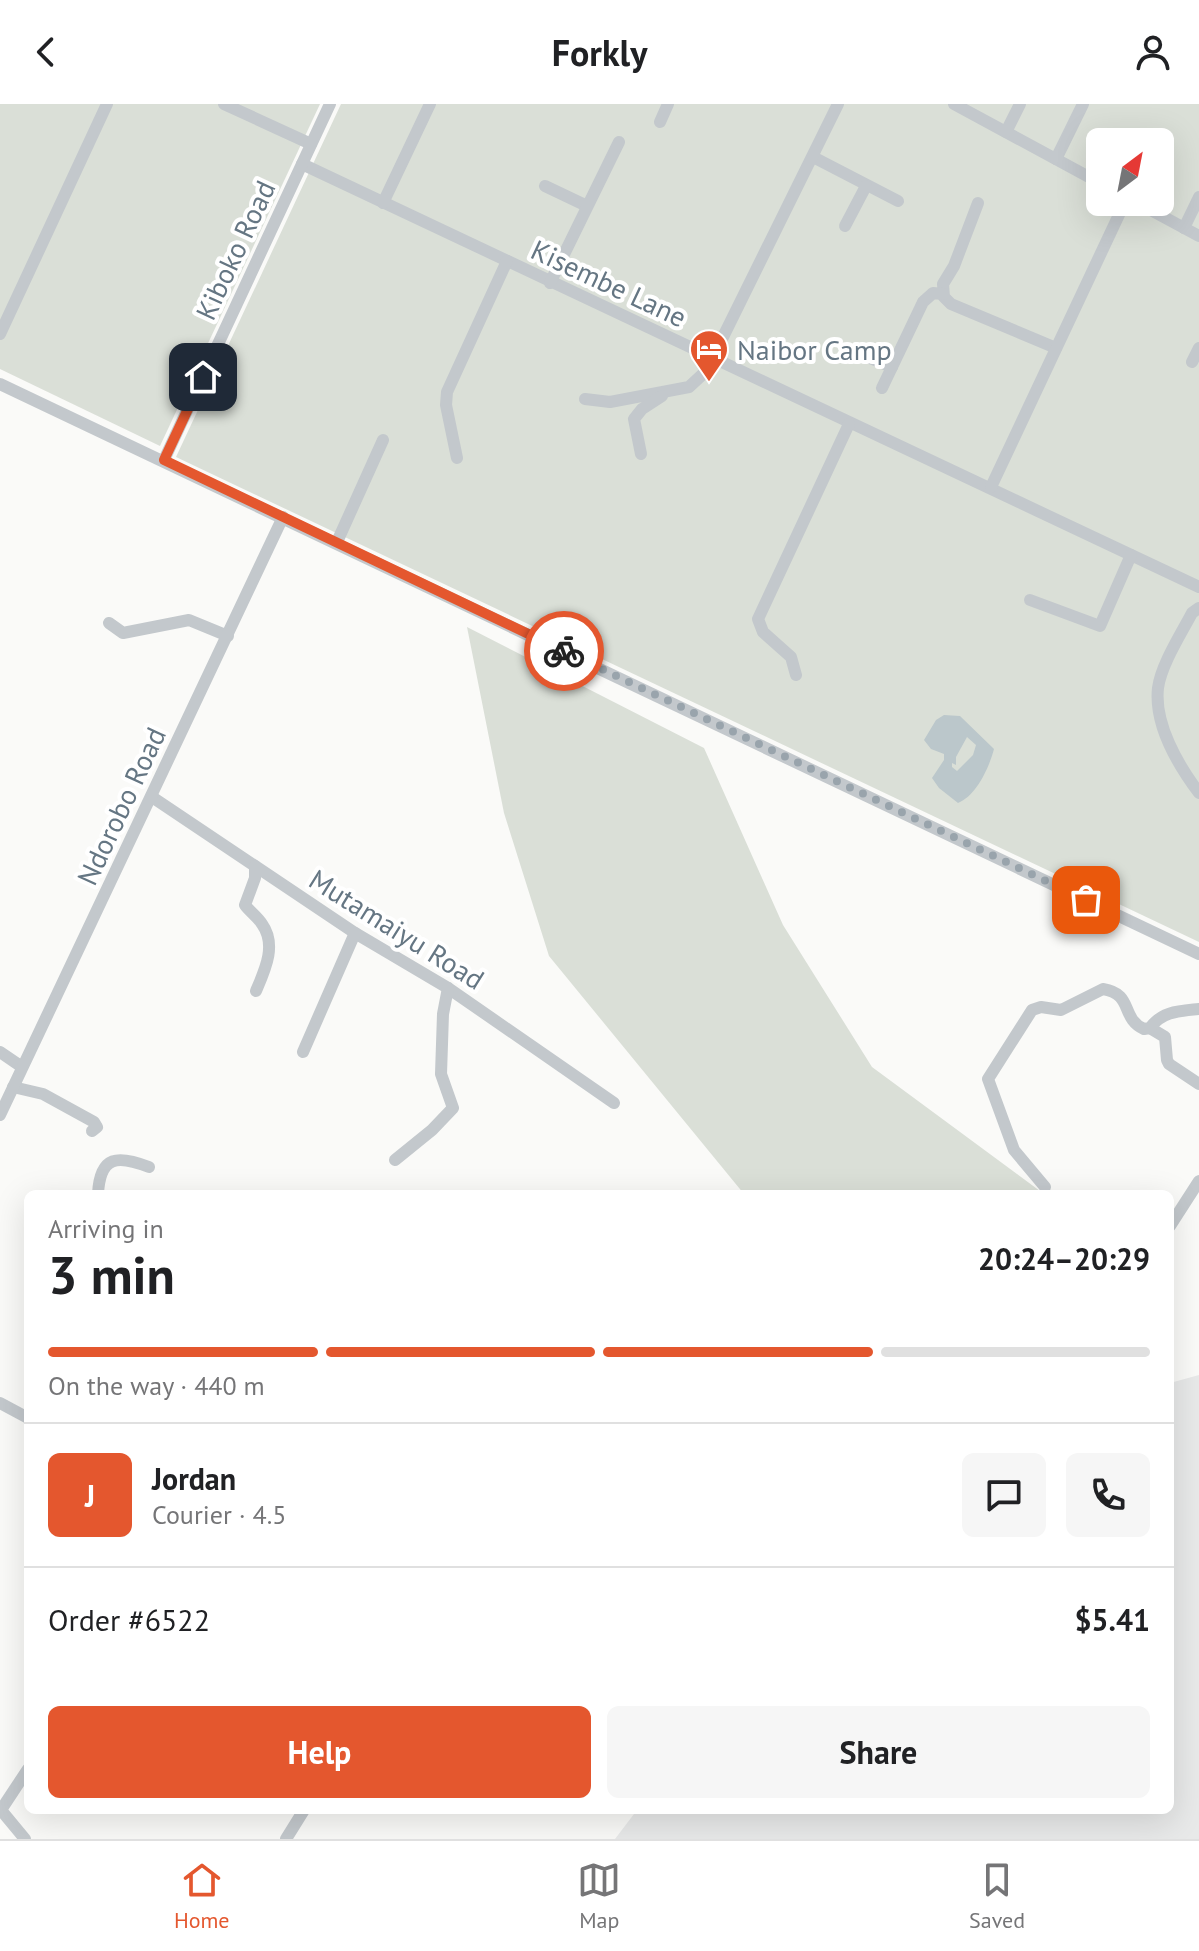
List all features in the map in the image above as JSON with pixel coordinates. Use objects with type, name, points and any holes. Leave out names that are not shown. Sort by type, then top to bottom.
[{"type":"street","points":[[0,334],[107,104]]},
{"type":"street","points":[[224,104],[311,144]]},
{"type":"street","name":"Kiboko Road","points":[[164,460],[330,104]]},
{"type":"street","points":[[383,203],[430,104]]},
{"type":"street","points":[[660,122],[668,104]]},
{"type":"street","points":[[723,337],[838,104]]},
{"type":"street","points":[[954,104],[1086,175]]},
{"type":"street","points":[[1006,132],[1020,104]]},
{"type":"street","points":[[1056,159],[1083,104]]},
{"type":"street","points":[[550,283],[619,142]]},
{"type":"street","points":[[813,157],[898,201]]},
{"type":"street","name":"Kisembe Lane","points":[[302,164],[1199,587]]},
{"type":"street","points":[[545,186],[587,206]]},
{"type":"street","points":[[845,226],[866,186]]},
{"type":"street","points":[[1184,228],[1199,197]]},
{"type":"street","points":[[978,203],[954,266],[943,284],[943,294],[951,304],[1056,348]]},
{"type":"street","points":[[991,487],[1118,216]]},
{"type":"street","points":[[1162,216],[1199,236]]},
{"type":"street","points":[[457,458],[446,405],[447,392],[507,261]]},
{"type":"street","points":[[882,388],[923,302],[933,293],[943,294]]},
{"type":"street","points":[[1192,362],[1199,348]]},
{"type":"street","points":[[865,356],[892,367]]},
{"type":"street","points":[[585,399],[610,402],[693,386],[717,361]]},
{"type":"street","points":[[0,384],[1199,954]]},
{"type":"street","points":[[641,454],[634,419],[642,409],[668,392]]},
{"type":"street","points":[[796,675],[791,657],[763,632],[758,619],[849,424]]},
{"type":"street","points":[[337,542],[383,440]]},
{"type":"street","name":"Ndorobo Road","points":[[0,1115],[283,517]]},
{"type":"street","points":[[1030,600],[1100,626],[1131,555]]},
{"type":"street","points":[[1199,608],[1192,613],[1158,686],[1158,712],[1178,762],[1199,793]]},
{"type":"street","points":[[109,623],[123,633],[189,620],[228,636]]},
{"type":"street","name":"Mutamaiyu Road","points":[[152,797],[355,933],[448,988],[614,1103]]},
{"type":"street","points":[[255,866],[255,878],[245,905],[265,927],[269,943],[269,957],[256,991]]},
{"type":"street","points":[[303,1052],[355,933]]},
{"type":"street","points":[[395,1160],[453,1108],[441,1074],[443,1014],[448,988]]},
{"type":"street","points":[[1045,1187],[1014,1150],[988,1079],[1016,1032],[1037,1008],[1061,1010],[1103,989],[1120,995],[1132,1021],[1144,1029],[1150,1028],[1161,1016],[1199,1009]]},
{"type":"street","points":[[1150,1028],[1165,1037],[1169,1064],[1199,1084]]},
{"type":"street","points":[[0,1052],[22,1067]]},
{"type":"street","points":[[13,1087],[43,1094],[94,1122],[97,1127],[92,1131]]},
{"type":"street","points":[[98,1190],[100,1178],[112,1161],[127,1158],[149,1167]]},
{"type":"street","points":[[1174,1220],[1199,1181]]},
{"type":"street","points":[[0,1403],[24,1416]]},
{"type":"street","points":[[24,1775],[1,1811],[25,1839]]},
{"type":"street","points":[[286,1839],[302,1814]]},
{"type":"shaded area","points":[[0,104],[320,104],[160,446],[0,369]]},
{"type":"shaded area","points":[[341,104],[1199,104],[1199,942],[176,457]]},
{"type":"shaded area","points":[[467,627],[704,748],[783,925],[872,1067],[1039,1190],[741,1190],[549,956],[504,813]]},
{"type":"shaded area","points":[[944,715],[960,716],[994,749],[976,788],[958,803],[932,778],[944,760],[944,754],[931,749],[924,740],[936,720]],"holes":[[[967,737],[976,745],[973,755],[957,771],[952,767],[952,763],[956,765],[956,757]]]},
{"type":"shaded area","points":[[1199,1375],[1199,1839],[615,1839],[634,1814],[1174,1814],[1174,1382]]},
{"type":"way so far","points":[[564,651],[1086,900]]},
{"type":"place","name":"Naibor Camp","points":[[709,383]]},
{"type":"route","points":[[203,377],[164,460],[564,651]]}]
